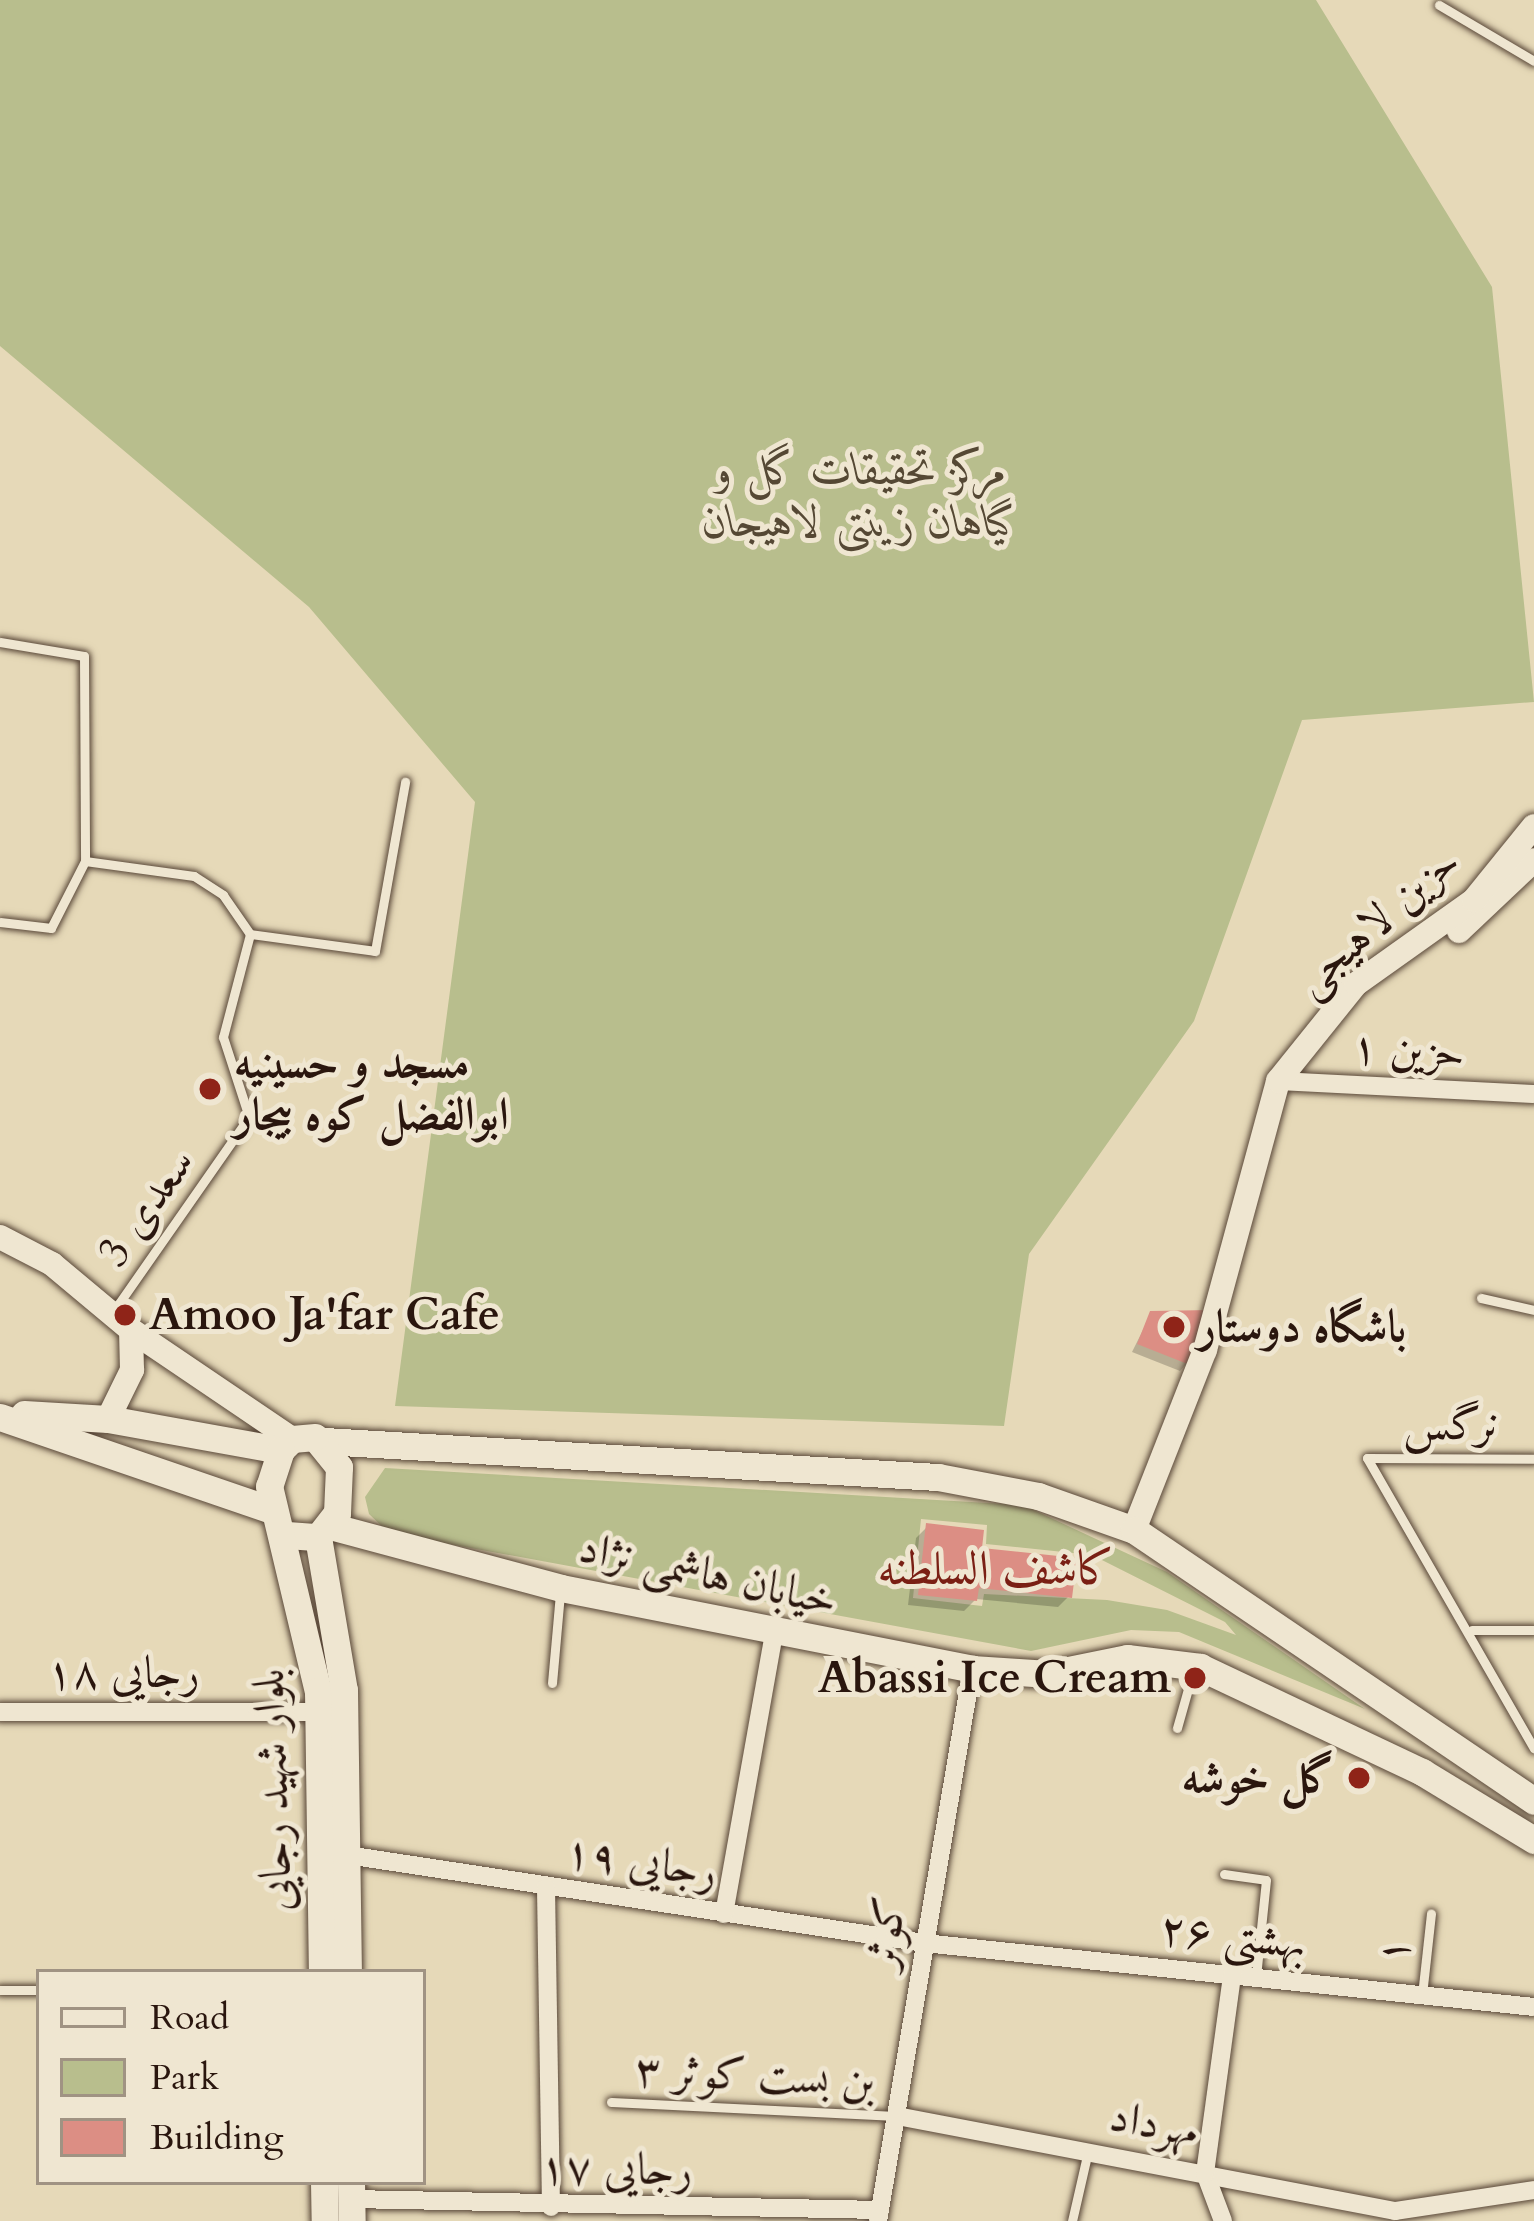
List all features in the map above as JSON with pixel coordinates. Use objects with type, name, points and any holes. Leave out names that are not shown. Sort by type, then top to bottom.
[{"type":"main road","points":[[0,1415],[108,1419],[286,1445],[324,1441],[938,1477],[1038,1496],[1134,1530],[1534,1801]]},
{"type":"main road","points":[[0,1415],[272,1510],[287,1535]]},
{"type":"main road","name":"بلوار شهید رجایی","points":[[324,1441],[342,1490],[324,1532],[344,1690],[348,1969]]},
{"type":"main road","points":[[272,1510],[286,1445]]},
{"type":"main road","name":"خیابان هاشمی نژاد","points":[[287,1535],[324,1532],[561,1588],[972,1669],[1049,1674],[1127,1658],[1195,1665],[1422,1772],[1534,1840]]},
{"type":"main road","name":"بلوار شهید رجایی","points":[[287,1535],[318,1712],[322,1969]]},
{"type":"main road","points":[[304,1623],[313,1603],[331,1611]]},
{"type":"main road","points":[[325,2185],[325,2221]]},
{"type":"street","name":"حزین لاهیجی","points":[[1134,1530],[1205,1349],[1278,1081],[1357,984],[1474,900],[1534,826]]},
{"type":"street","name":"حزین لاهیجی","points":[[1278,1081],[1354,1003],[1486,913],[1534,860]]},
{"type":"street","name":"حزین ۱","points":[[1278,1081],[1534,1094]]},
{"type":"street","points":[[0,1237],[52,1264],[286,1445]]},
{"type":"street","points":[[108,1419],[132,1370],[122,1322]]},
{"type":"street","points":[[724,1914],[774,1632]]},
{"type":"street","name":"کوثر","points":[[879,2216],[972,1669]]},
{"type":"street","name":"رجایی ۱۸","points":[[0,1712],[318,1712]]},
{"type":"street","name":"رجایی ۱۹","points":[[347,1855],[924,1943]]},
{"type":"street","points":[[546,1888],[551,2207]]},
{"type":"street","name":"بهشتی ۲۶","points":[[924,1943],[1534,2007]]},
{"type":"street","points":[[1223,2221],[1205,2173],[1232,1975]]},
{"type":"street","name":"مهرداد","points":[[897,2116],[1205,2173],[1397,2216]]},
{"type":"street","points":[[1397,2216],[1534,2189]]},
{"type":"street","name":"رجایی ۱۷","points":[[351,2201],[551,2207],[602,2215],[879,2216]]},
{"type":"lane","points":[[1439,5],[1534,61]]},
{"type":"lane","points":[[0,642],[84,656],[85,861],[51,928],[0,922]]},
{"type":"lane","points":[[85,861],[194,876],[223,895],[250,934],[375,951],[405,782]]},
{"type":"lane","name":"سعدی 3","points":[[122,1322],[249,1118],[223,1037],[250,934]]},
{"type":"lane","points":[[1481,1298],[1534,1310]]},
{"type":"lane","name":"نرگس","points":[[1472,1630],[1367,1458],[1534,1459]]},
{"type":"lane","points":[[552,1683],[561,1588]]},
{"type":"lane","points":[[1534,1630],[1472,1630],[1534,1748]]},
{"type":"lane","points":[[1177,1728],[1195,1665]]},
{"type":"lane","points":[[1224,1874],[1266,1880],[1256,1977]]},
{"type":"lane","name":"۱","points":[[1422,1995],[1431,1913]]},
{"type":"lane","points":[[0,1990],[36,1990]]},
{"type":"lane","name":"بن بست کوثر ۳","points":[[611,2102],[897,2116]]},
{"type":"lane","points":[[1072,2221],[1088,2151]]},
{"type":"green space","name":"مرکز تحقیقات گل و گیاهان زینتی لاهیجان","points":[[0,0],[1316,0],[1492,287],[1534,702],[1302,720],[1194,1021],[1029,1254],[1004,1426],[395,1406],[475,802],[309,607],[0,346]]},
{"type":"green space","points":[[385,1468],[1023,1505],[1167,1572],[1365,1709],[1179,1632],[1131,1630],[1031,1651],[389,1533],[369,1514],[365,1497]],"holes":[[[921,1519],[987,1525],[986,1544],[1092,1555],[1225,1622],[1236,1635],[1167,1610],[1107,1600],[984,1594],[982,1606],[913,1598]]]},
{"type":"building","name":"باشگاه دوستار","points":[[1211,1310],[1190,1365],[1137,1344],[1150,1311]]},
{"type":"building","points":[[926,1523],[984,1530],[982,1548],[1077,1558],[1072,1598],[979,1588],[977,1601],[918,1595]]},
{"type":"place","name":"مسجد و حسینیه ابوالفضل کوه بیجار","points":[[210,1089]]},
{"type":"place","name":"Amoo Ja'far Cafe","points":[[125,1315]]},
{"type":"place","name":"باشگاه دوستار","points":[[1174,1327]]},
{"type":"place","name":"Abassi Ice Cream","points":[[1195,1678]]},
{"type":"place","name":"گل خوشه","points":[[1359,1778]]},
{"type":"district","name":"کاشف السلطنه","points":[[996,1569]]}]
